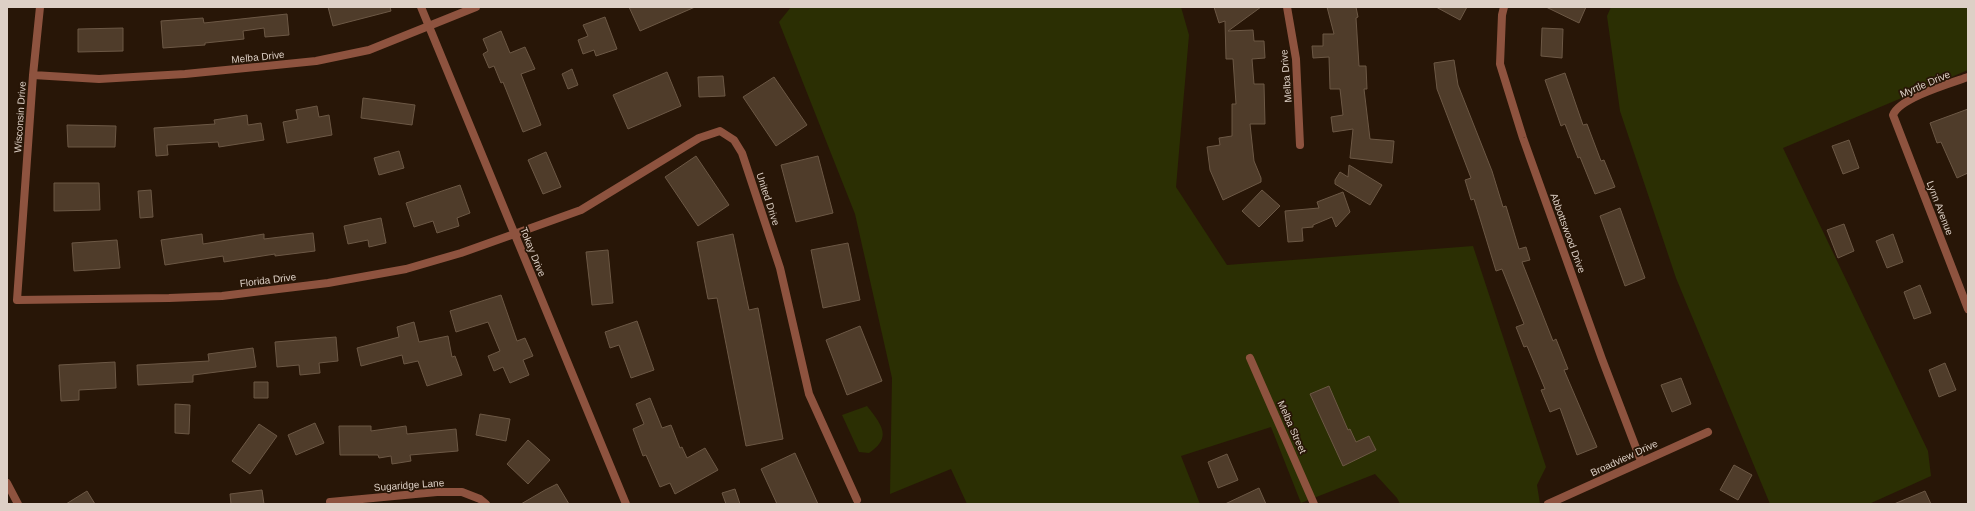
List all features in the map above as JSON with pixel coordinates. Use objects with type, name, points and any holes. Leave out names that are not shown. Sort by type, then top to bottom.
[{"type":"street","name":"Wisconsin Drive","points":[[17,300],[33,75],[40,7]]},
{"type":"street","name":"Tokay Drive","points":[[421,7],[626,504]]},
{"type":"street","name":"Melba Drive","points":[[33,75],[99,79],[185,74],[316,61],[369,50],[476,7]]},
{"type":"street","name":"Melba Drive","points":[[1287,7],[1296,59],[1300,145]]},
{"type":"street","name":"Abbottswood Drive","points":[[1504,7],[1502,15],[1500,64],[1502,72],[1522,138],[1602,359],[1641,461]]},
{"type":"street","name":"Myrtle Drive","points":[[1893,115],[1898,108],[1908,100],[1968,77]]},
{"type":"street","name":"Lynn Avenue","points":[[1893,115],[1968,309]]},
{"type":"street","name":"United Drive","points":[[514,234],[581,210],[699,138],[720,131],[734,140],[742,153],[780,268],[809,394],[857,500]]},
{"type":"street","name":"Florida Drive","points":[[17,300],[200,297],[328,283],[406,269],[461,253],[514,234]]},
{"type":"street","name":"Melba Street","points":[[1250,358],[1314,504]]},
{"type":"street","name":"Broadview Drive","points":[[1548,504],[1708,432]]},
{"type":"street","points":[[7,483],[18,504]]},
{"type":"street","name":"Sugaridge Lane","points":[[330,502],[437,492],[462,492],[480,499],[486,504]]},
{"type":"green space","points":[[791,7],[1181,7],[1189,35],[1176,187],[1227,265],[1473,246],[1546,467],[1537,485],[1540,504],[1400,504],[1397,498],[1375,474],[1301,503],[1271,427],[1181,456],[1200,504],[967,504],[951,469],[890,494],[892,378],[855,214],[779,22]]},
{"type":"green space","points":[[1611,7],[1968,7],[1968,70],[1783,148],[1928,451],[1931,476],[1869,504],[1770,504],[1676,278],[1620,111],[1607,16]]},
{"type":"green space","points":[[867,406],[877,419],[883,436],[881,441],[869,453],[859,452],[842,415]]},
{"type":"building","points":[[328,7],[390,7],[391,11],[333,26]]},
{"type":"building","points":[[629,7],[695,7],[640,31]]},
{"type":"building","points":[[1214,7],[1261,7],[1228,31],[1253,30],[1254,41],[1264,41],[1265,58],[1252,59],[1254,84],[1264,84],[1265,124],[1250,124],[1254,161],[1261,178],[1261,182],[1223,200],[1210,170],[1207,147],[1220,145],[1219,138],[1232,136],[1232,104],[1236,104],[1233,59],[1226,59],[1225,21],[1219,23]]},
{"type":"building","points":[[1327,7],[1356,7],[1358,17],[1356,18],[1359,66],[1366,66],[1367,89],[1364,89],[1370,139],[1394,141],[1392,163],[1350,158],[1353,129],[1333,132],[1331,117],[1343,115],[1340,89],[1330,89],[1329,57],[1313,58],[1312,46],[1323,46],[1323,34],[1334,34]]},
{"type":"building","points":[[1436,7],[1467,7],[1460,20]]},
{"type":"building","points":[[1546,7],[1586,7],[1579,23]]},
{"type":"building","points":[[287,14],[289,35],[265,37],[264,28],[243,31],[244,39],[205,43],[205,45],[163,48],[161,21],[203,18],[204,23]]},
{"type":"building","points":[[605,17],[617,49],[596,56],[594,50],[583,54],[578,40],[588,36],[583,25]]},
{"type":"building","points":[[123,28],[123,51],[78,52],[78,29]]},
{"type":"building","points":[[1542,28],[1563,29],[1562,58],[1541,56]]},
{"type":"building","points":[[501,31],[510,53],[525,47],[535,69],[521,74],[541,125],[523,132],[503,82],[501,83],[494,66],[489,68],[483,54],[488,51],[483,39]]},
{"type":"building","points":[[1454,60],[1458,85],[1492,171],[1503,207],[1506,206],[1519,249],[1526,247],[1530,260],[1522,262],[1553,341],[1556,339],[1568,369],[1564,370],[1597,447],[1577,455],[1560,408],[1550,412],[1541,390],[1545,389],[1527,346],[1524,347],[1516,327],[1524,324],[1502,269],[1496,271],[1474,199],[1471,200],[1465,180],[1471,178],[1437,89],[1434,63]]},
{"type":"building","points":[[572,69],[578,85],[568,89],[562,74]]},
{"type":"building","points":[[667,72],[681,106],[628,129],[613,95]]},
{"type":"building","points":[[1565,73],[1583,125],[1587,124],[1601,161],[1604,160],[1615,187],[1595,194],[1580,157],[1578,158],[1565,124],[1561,126],[1545,80]]},
{"type":"building","points":[[723,76],[725,96],[699,97],[698,77]]},
{"type":"building","points":[[774,77],[807,125],[776,146],[743,97]]},
{"type":"building","points":[[363,98],[415,105],[412,125],[361,118]]},
{"type":"building","points":[[317,106],[319,117],[329,115],[332,135],[287,143],[283,122],[298,119],[296,110]]},
{"type":"building","points":[[1968,109],[1968,173],[1957,178],[1941,142],[1937,143],[1930,123]]},
{"type":"building","points":[[247,115],[248,125],[261,123],[264,140],[219,147],[218,142],[167,145],[168,155],[156,156],[154,128],[215,124],[214,120]]},
{"type":"building","points":[[67,125],[116,126],[115,147],[68,147]]},
{"type":"building","points":[[1849,140],[1859,168],[1843,174],[1832,146]]},
{"type":"building","points":[[399,151],[404,168],[379,175],[374,158]]},
{"type":"building","points":[[546,152],[561,187],[543,194],[528,160]]},
{"type":"building","points":[[696,156],[729,205],[698,226],[665,177]]},
{"type":"building","points":[[818,156],[833,213],[796,222],[781,165]]},
{"type":"building","points":[[1349,165],[1382,185],[1370,205],[1335,184],[1335,180],[1340,172],[1348,177]]},
{"type":"building","points":[[54,183],[99,183],[100,210],[54,211]]},
{"type":"building","points":[[460,185],[470,213],[457,218],[459,226],[437,233],[433,221],[414,227],[406,203]]},
{"type":"building","points":[[151,190],[153,217],[140,218],[138,191]]},
{"type":"building","points":[[1262,190],[1280,206],[1259,227],[1242,211]]},
{"type":"building","points":[[1343,192],[1350,212],[1336,227],[1332,217],[1313,225],[1313,227],[1302,228],[1303,241],[1288,242],[1285,211],[1319,208],[1317,202]]},
{"type":"building","points":[[1620,208],[1645,278],[1625,286],[1600,216]]},
{"type":"building","points":[[381,218],[386,243],[369,247],[368,240],[348,244],[344,226]]},
{"type":"building","points":[[1844,224],[1854,251],[1838,258],[1827,230]]},
{"type":"building","points":[[313,233],[315,251],[275,256],[275,254],[224,262],[223,256],[165,265],[161,240],[202,234],[203,244],[264,234],[264,239]]},
{"type":"building","points":[[733,234],[749,310],[758,308],[783,439],[746,446],[717,298],[708,299],[697,242]]},
{"type":"building","points":[[1893,234],[1903,262],[1887,268],[1876,241]]},
{"type":"building","points":[[117,240],[120,268],[74,271],[72,243]]},
{"type":"building","points":[[848,243],[860,300],[823,308],[811,250]]},
{"type":"building","points":[[608,250],[613,303],[592,305],[586,252]]},
{"type":"building","points":[[1920,285],[1931,313],[1914,319],[1904,292]]},
{"type":"building","points":[[501,295],[517,341],[525,338],[533,356],[523,360],[529,375],[510,383],[503,367],[494,371],[488,356],[500,351],[488,322],[456,332],[450,311]]},
{"type":"building","points":[[637,321],[654,370],[631,378],[619,345],[610,348],[605,332]]},
{"type":"building","points":[[414,322],[419,342],[448,336],[452,357],[455,356],[462,375],[427,386],[418,361],[404,364],[402,355],[361,366],[357,348],[399,337],[397,327]]},
{"type":"building","points":[[860,326],[882,381],[847,395],[826,340]]},
{"type":"building","points":[[336,337],[338,361],[319,363],[320,373],[300,375],[299,365],[277,367],[275,342]]},
{"type":"building","points":[[253,348],[256,367],[193,375],[193,382],[138,385],[137,365],[209,361],[208,354]]},
{"type":"building","points":[[115,362],[116,388],[79,390],[79,400],[61,401],[59,365]]},
{"type":"building","points":[[1945,363],[1956,390],[1939,397],[1929,370]]},
{"type":"building","points":[[1681,378],[1691,404],[1672,412],[1661,385]]},
{"type":"building","points":[[254,382],[268,382],[268,398],[254,398]]},
{"type":"building","points":[[1329,386],[1348,430],[1350,429],[1356,442],[1369,436],[1376,450],[1343,466],[1310,394]]},
{"type":"building","points":[[650,398],[662,428],[671,425],[680,448],[682,447],[687,458],[705,448],[718,470],[675,494],[670,483],[660,487],[646,455],[643,456],[633,429],[644,424],[636,404]]},
{"type":"building","points":[[175,404],[190,405],[189,434],[175,433]]},
{"type":"building","points":[[480,414],[510,419],[506,441],[476,435]]},
{"type":"building","points":[[315,423],[324,443],[296,455],[288,435]]},
{"type":"building","points":[[259,424],[277,436],[250,474],[232,461]]},
{"type":"building","points":[[339,426],[371,426],[371,431],[406,426],[407,434],[456,429],[458,451],[410,455],[411,461],[392,464],[391,456],[379,458],[378,455],[340,455]]},
{"type":"building","points":[[528,440],[550,460],[528,484],[507,464]]},
{"type":"building","points":[[795,453],[818,504],[777,504],[761,469]]},
{"type":"building","points":[[1227,454],[1238,480],[1218,488],[1208,462]]},
{"type":"building","points":[[1734,465],[1752,475],[1738,500],[1720,490]]},
{"type":"building","points":[[557,484],[569,504],[521,504],[545,490]]},
{"type":"building","points":[[1259,488],[1266,504],[1225,504]]},
{"type":"building","points":[[735,489],[740,504],[726,504],[722,493]]},
{"type":"building","points":[[262,490],[264,504],[231,504],[230,494]]},
{"type":"building","points":[[87,491],[95,504],[66,504]]},
{"type":"building","points":[[1925,491],[1931,504],[1894,504]]}]
